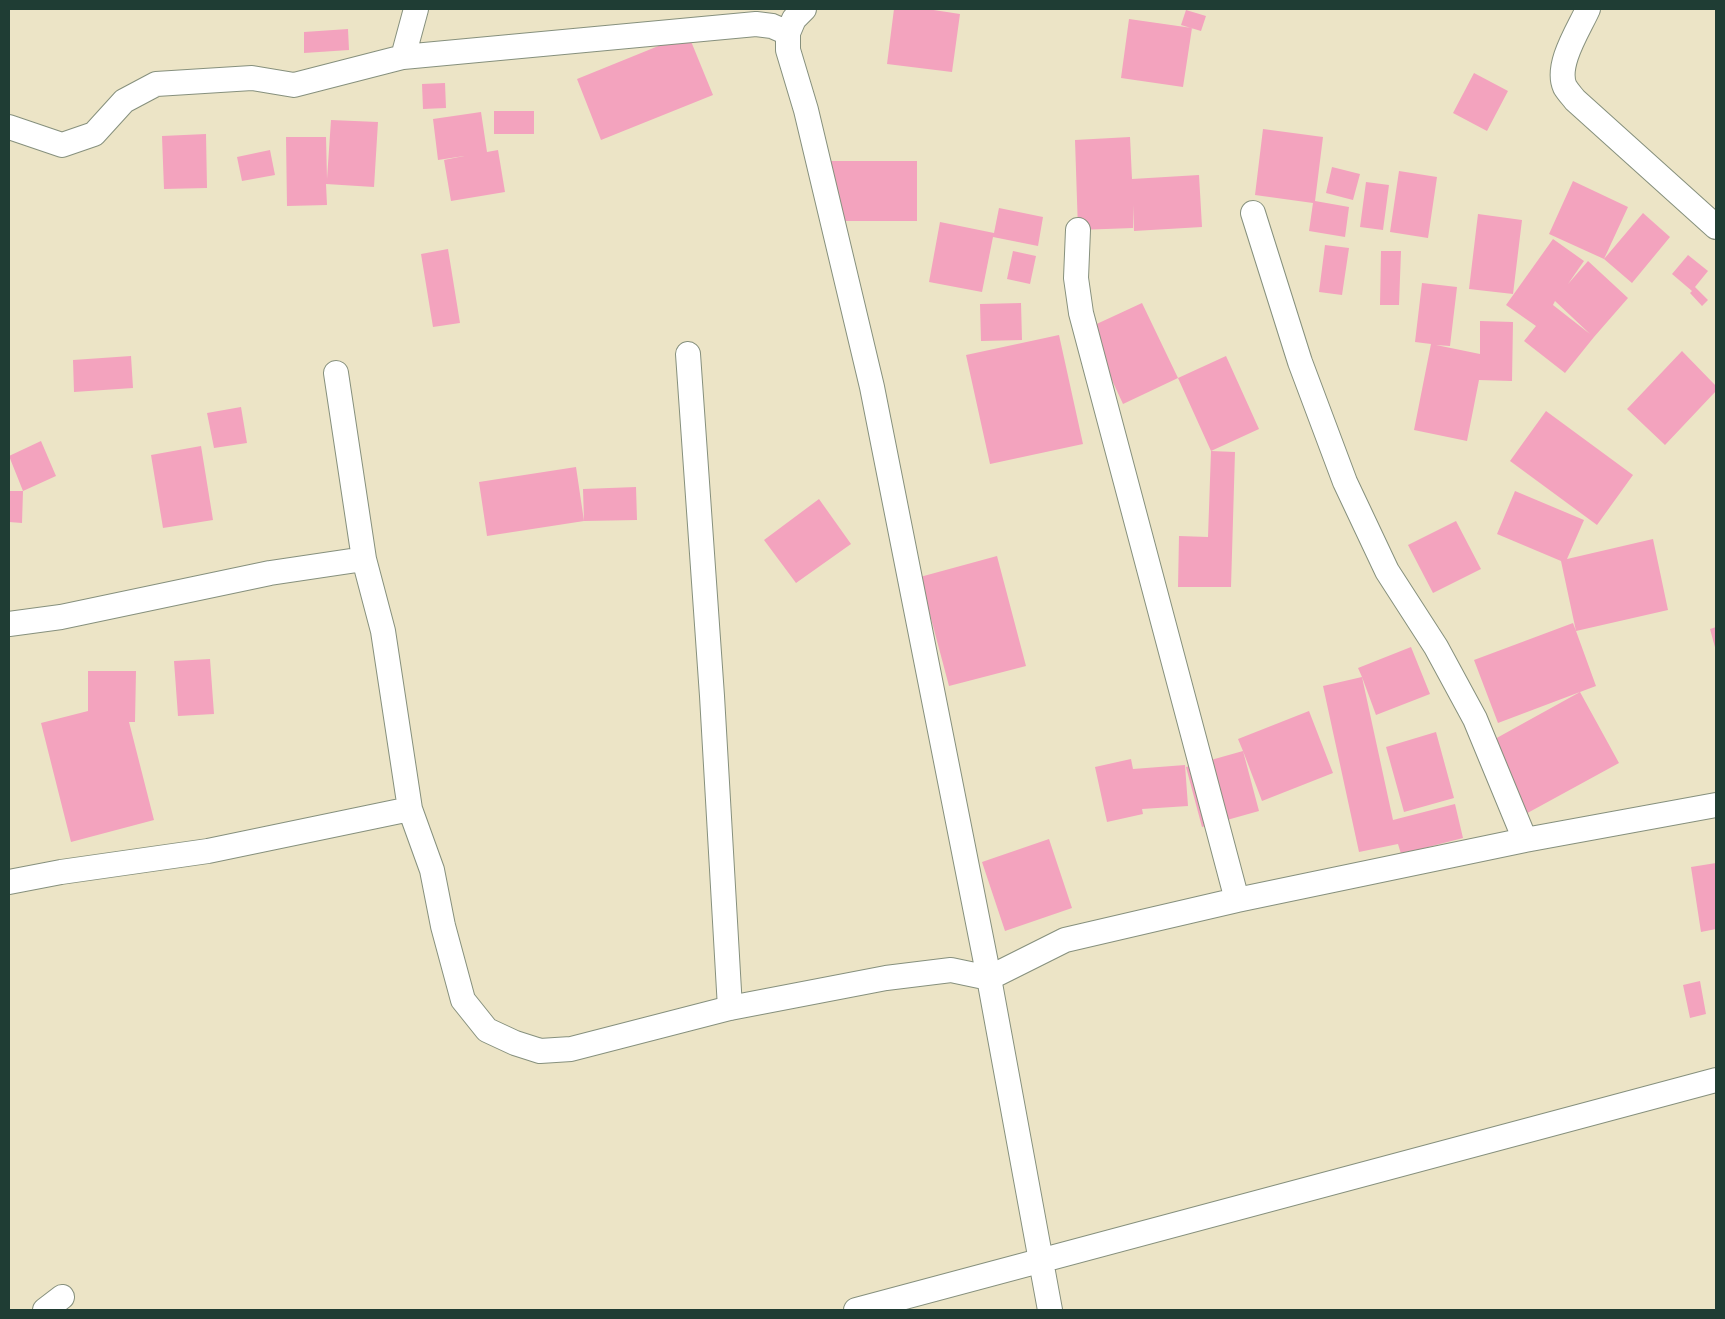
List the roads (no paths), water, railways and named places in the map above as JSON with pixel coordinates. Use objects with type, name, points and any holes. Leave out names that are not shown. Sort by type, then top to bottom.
[{"type":"street","points":[[403,57],[416,9]]},
{"type":"street","points":[[804,9],[794,19],[788,33],[788,50],[806,110],[872,387],[989,978],[1050,1310]]},
{"type":"street","points":[[1588,9],[1566,55],[1562,72],[1565,87],[1575,100],[1716,227]]},
{"type":"street","points":[[9,127],[62,145],[94,134],[124,101],[156,84],[252,78],[294,86],[403,57],[756,24],[772,26],[788,33]]},
{"type":"street","points":[[1253,214],[1300,362],[1345,482],[1386,571],[1436,647],[1475,719],[1525,840]]},
{"type":"street","points":[[1078,230],[1076,278],[1081,313],[1237,900]]},
{"type":"street","points":[[688,354],[712,686],[730,1008]]},
{"type":"street","points":[[336,373],[364,559],[382,631],[410,809],[432,870],[443,926],[463,1000],[487,1030],[515,1043],[540,1051],[571,1049],[730,1008],[886,978],[951,970],[989,978],[1065,940],[1237,900],[1525,840],[1716,805]]},
{"type":"street","points":[[9,624],[61,617],[270,573],[364,559]]},
{"type":"street","points":[[9,882],[61,872],[208,851],[410,809]]},
{"type":"street","points":[[856,1310],[1716,1080]]}]
